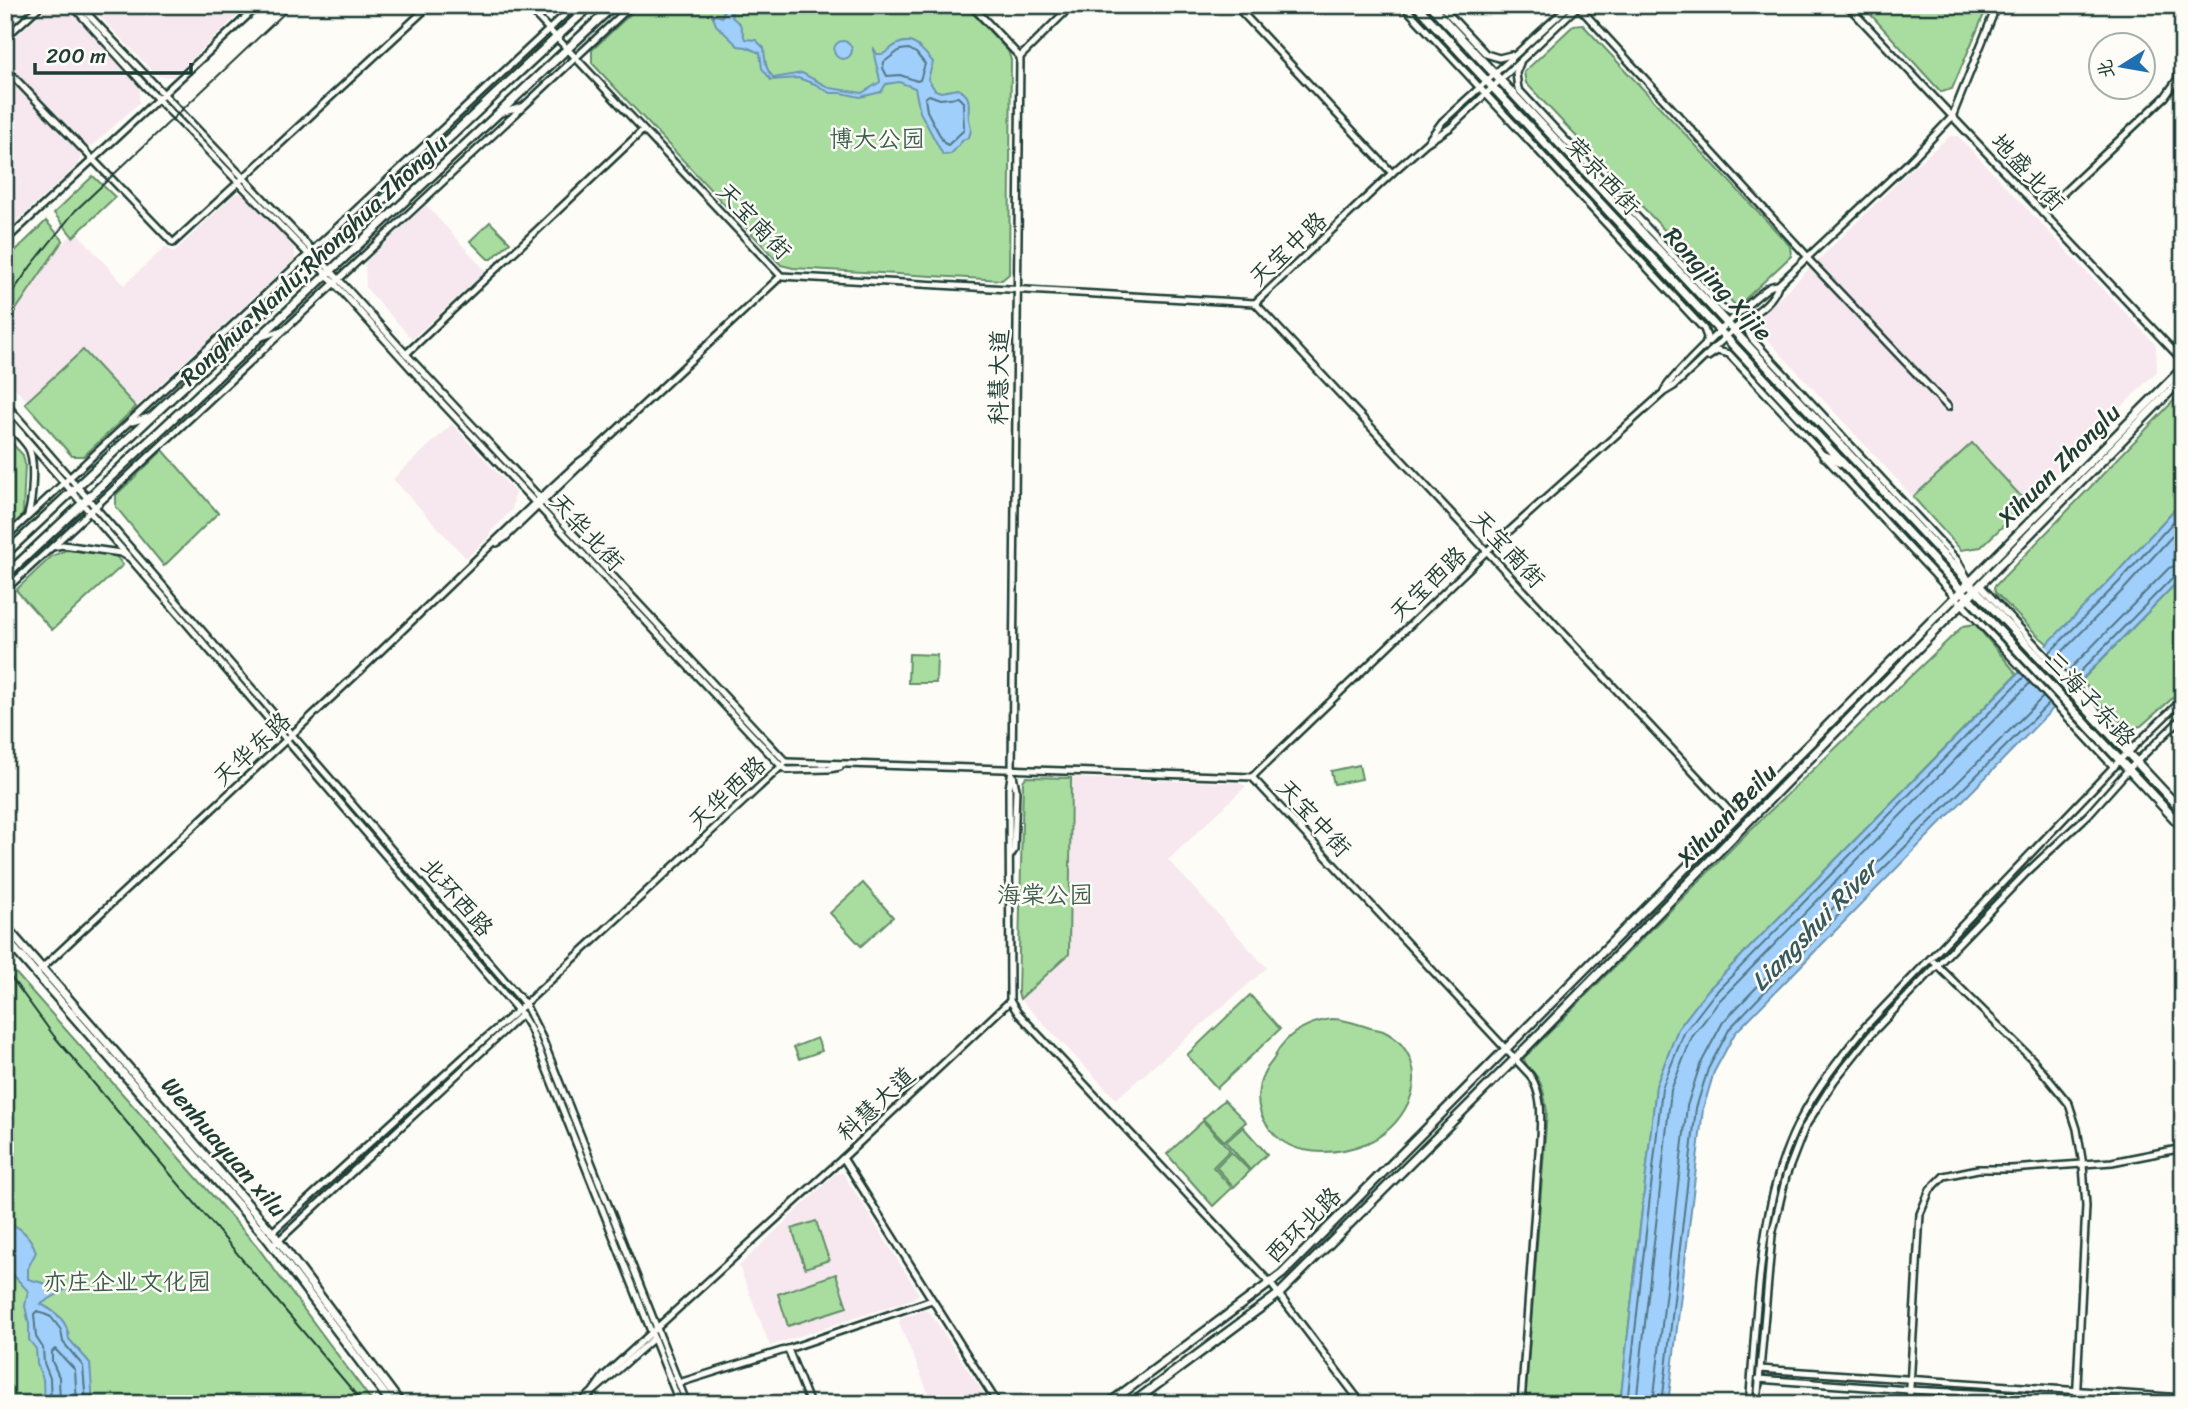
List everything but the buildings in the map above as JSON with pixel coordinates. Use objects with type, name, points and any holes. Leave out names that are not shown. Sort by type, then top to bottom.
[{"type":"main road","name":"Ronghua Nanlu;Rhonghua Zhonglu","points":[[5,554],[591,5]]},
{"type":"main road","name":"Ronghua Nanlu;Rhonghua Zhonglu","points":[[5,576],[614,5]]},
{"type":"main road","name":"荣京西街","points":[[1416,5],[1962,589]]},
{"type":"main road","name":"Rongjing Xijie","points":[[1430,5],[1970,582],[1978,587]]},
{"type":"main road","name":"Xihuan Zhonglu","points":[[1962,589],[2183,368]]},
{"type":"main road","name":"Xihuan Zhonglu","points":[[1966,600],[2183,378]]},
{"type":"main road","points":[[1824,456],[1845,464]]},
{"type":"main road","name":"三海子东路","points":[[1978,587],[2014,630],[2034,647],[2072,694],[2083,698],[2136,762],[2183,812]]},
{"type":"main road","name":"三海子东路","points":[[1962,589],[1966,600],[2065,700],[2068,712],[2117,764],[2129,769],[2183,828]]},
{"type":"main road","name":"Xihuan Beilu","points":[[1504,1049],[1737,818],[1962,589]]},
{"type":"main road","name":"Xihuan Beilu","points":[[1514,1060],[1966,600]]},
{"type":"main road","name":"Wenhuayuan xilu","points":[[5,926],[39,971],[276,1243],[401,1404]]},
{"type":"main road","name":"Wenhuayuan xilu","points":[[5,938],[39,971]]},
{"type":"main road","name":"西环北路","points":[[1108,1404],[1271,1284],[1504,1049]]},
{"type":"main road","name":"西环北路","points":[[1131,1404],[1279,1294],[1514,1060]]},
{"type":"main road","name":"Wenhuayuan xilu","points":[[276,1243],[392,1404]]},
{"type":"street","points":[[5,38],[41,5]]},
{"type":"street","points":[[72,5],[161,98]]},
{"type":"street","points":[[79,5],[161,98]]},
{"type":"street","points":[[5,241],[259,5]]},
{"type":"street","points":[[5,68],[173,243],[430,5]]},
{"type":"street","name":"天宝南街","points":[[526,5],[781,276],[1018,289]]},
{"type":"street","points":[[5,538],[575,5]]},
{"type":"street","points":[[5,590],[632,5]]},
{"type":"street","points":[[971,5],[1020,57],[1072,5]]},
{"type":"street","points":[[1236,5],[1392,173]]},
{"type":"street","points":[[1403,5],[1704,329],[1707,337],[1704,347]]},
{"type":"street","points":[[1440,5],[1486,54],[1499,58],[1514,54]]},
{"type":"street","points":[[1497,76],[1514,54],[1570,5]]},
{"type":"street","name":"地盛北街","points":[[1847,5],[2183,361]]},
{"type":"street","points":[[1724,334],[1743,311],[1770,286],[1778,285],[1909,162],[1952,117],[1997,5]]},
{"type":"street","points":[[1497,76],[1520,62],[1578,6],[1948,407]]},
{"type":"street","points":[[2042,213],[2165,97],[2177,80],[2183,50]]},
{"type":"street","name":"科慧大道","points":[[579,1404],[604,1376],[652,1336],[657,1328],[844,1158],[1010,1001],[1009,799],[1012,769],[1020,57]]},
{"type":"street","points":[[1520,62],[1516,73],[1518,89],[1722,308],[1727,312],[1743,311]]},
{"type":"street","name":"天宝中路","points":[[1426,143],[1443,122],[1486,80],[1497,76]]},
{"type":"street","name":"天宝中路","points":[[1018,289],[1255,303],[1392,173],[1426,143],[1451,127],[1493,87],[1497,76]]},
{"type":"street","name":"天华北街","points":[[161,98],[311,253],[784,765]]},
{"type":"street","points":[[498,114],[523,107]]},
{"type":"street","points":[[405,354],[643,130]]},
{"type":"street","points":[[368,200],[389,195]]},
{"type":"street","name":"天华东路","points":[[39,971],[490,547],[505,538],[579,462],[593,452],[781,276]]},
{"type":"street","name":"天华北街","points":[[336,282],[539,502]]},
{"type":"street","points":[[1778,285],[1777,291],[1746,324],[1752,340],[1957,560],[1970,582]]},
{"type":"street","name":"天宝南街","points":[[1255,303],[1737,818]]},
{"type":"street","points":[[1731,326],[1752,316]]},
{"type":"street","points":[[259,338],[285,329]]},
{"type":"street","name":"天宝西路","points":[[1664,392],[1666,385],[1704,347],[1724,334]]},
{"type":"street","name":"天宝西路","points":[[1252,777],[1487,551],[1693,369],[1724,334]]},
{"type":"street","points":[[1693,369],[1717,351],[1729,354],[1955,596],[1966,600],[2001,644],[2068,712]]},
{"type":"street","points":[[5,403],[70,478],[75,490]]},
{"type":"street","points":[[5,415],[64,484],[75,490]]},
{"type":"street","points":[[130,423],[152,415]]},
{"type":"street","points":[[5,421],[29,449],[32,457],[31,505],[27,518]]},
{"type":"street","name":"北环西路","points":[[75,490],[85,501],[95,506],[525,1004],[539,1031],[687,1404]]},
{"type":"street","name":"北环西路","points":[[85,501],[89,512],[522,1015],[531,1030],[680,1404]]},
{"type":"street","points":[[52,547],[64,545],[121,553],[131,558]]},
{"type":"street","points":[[5,583],[17,579]]},
{"type":"street","points":[[1978,587],[2029,637],[2034,647],[2083,698]]},
{"type":"street","points":[[2014,630],[2029,637]]},
{"type":"street","points":[[2001,644],[2017,649]]},
{"type":"street","points":[[1749,1404],[1766,1233],[1779,1174],[1789,1144],[1811,1101],[1864,1028],[2129,751],[2183,699]]},
{"type":"street","points":[[1757,1404],[1772,1235],[1786,1176],[1805,1127],[1834,1081],[1872,1033],[2025,874],[2088,815],[2129,769],[2183,717]]},
{"type":"street","name":"天华西路","points":[[269,1235],[784,765],[829,763],[843,766],[1012,769]]},
{"type":"street","name":"天宝中街","points":[[1012,769],[1252,777],[1530,1075],[1541,1102],[1521,1404]]},
{"type":"street","points":[[1930,959],[2033,1060],[2069,1104],[2077,1129],[2086,1206],[2076,1401]]},
{"type":"street","points":[[1010,1001],[1018,1013],[1271,1284],[1362,1404]]},
{"type":"street","points":[[276,1243],[522,1015],[525,1004]]},
{"type":"street","points":[[1909,1404],[1920,1214],[1930,1189],[1944,1176],[1978,1169],[2083,1165],[2183,1148]]},
{"type":"street","points":[[844,1158],[998,1404]]},
{"type":"street","points":[[679,1383],[932,1300]]},
{"type":"street","points":[[788,1349],[810,1404]]},
{"type":"street","points":[[1752,1369],[2077,1390],[2183,1400]]},
{"type":"street","points":[[1752,1378],[2076,1401],[2183,1400]]},
{"type":"shaded area","points":[[5,5],[30,5],[5,29]]},
{"type":"shaded area","points":[[49,5],[64,5],[140,85],[139,103],[92,146],[85,146],[5,61],[5,47]]},
{"type":"shaded area","points":[[89,5],[248,5],[173,77],[157,76]]},
{"type":"shaded area","points":[[5,74],[81,154],[79,164],[5,232]]},
{"type":"shaded area","points":[[1950,136],[1958,136],[2156,345],[2157,371],[2027,503],[1972,443],[1913,497],[1758,329],[1759,318],[1911,169]]},
{"type":"shaded area","points":[[236,193],[244,194],[295,247],[295,259],[136,407],[83,350],[27,401],[5,377],[5,323],[43,267],[76,231],[124,285],[166,246],[173,253]]},
{"type":"shaded area","points":[[426,205],[486,271],[412,339],[366,288],[365,262]]},
{"type":"shaded area","points":[[452,424],[515,492],[512,510],[466,558],[393,479]]},
{"type":"shaded area","points":[[1071,778],[1239,783],[1246,786],[1168,860],[1267,968],[1116,1099],[1020,999],[1069,954]]},
{"type":"shaded area","points":[[843,1173],[919,1294],[912,1299],[770,1346],[739,1266],[835,1174]]},
{"type":"shaded area","points":[[925,1310],[931,1314],[984,1394],[969,1404],[933,1404],[899,1323],[901,1318]]},
{"type":"green space","name":"博大公园","points":[[640,5],[965,5],[1008,51],[1011,60],[1009,274],[1002,280],[793,268],[781,265],[592,63],[592,50]]},
{"type":"green space","points":[[1862,5],[1988,5],[1952,89],[1941,92]]},
{"type":"green space","points":[[1582,24],[1790,246],[1791,256],[1740,304],[1734,304],[1526,83],[1524,72],[1574,25]]},
{"type":"green space","points":[[93,176],[115,197],[73,237],[54,213]]},
{"type":"green space","points":[[46,221],[63,240],[5,326],[5,261]]},
{"type":"green space","points":[[490,222],[510,242],[492,259],[488,259],[470,241]]},
{"type":"green space","points":[[83,350],[136,407],[84,456],[72,456],[25,403]]},
{"type":"green space","points":[[2183,391],[2183,500],[2048,644],[1995,592],[1994,587]]},
{"type":"green space","points":[[5,436],[23,455],[25,464],[23,513],[5,533]]},
{"type":"green space","points":[[1972,443],[2027,503],[1981,547],[1961,550],[1913,497]]},
{"type":"green space","points":[[163,450],[218,513],[164,566],[116,507],[116,495]]},
{"type":"green space","points":[[66,550],[115,555],[123,565],[52,630],[16,590],[52,556]]},
{"type":"green space","points":[[2183,576],[2183,689],[2141,726],[2128,728],[2099,703],[2082,680]]},
{"type":"green space","points":[[1975,624],[2017,674],[1708,990],[1678,1029],[1656,1086],[1620,1404],[1525,1404],[1547,1112],[1541,1085],[1524,1058],[1749,831],[1963,626]]},
{"type":"green space","points":[[909,654],[937,655],[936,683],[908,683]]},
{"type":"green space","points":[[1359,765],[1362,779],[1334,784],[1331,771]]},
{"type":"green space","name":"海棠公园","points":[[1026,777],[1071,778],[1069,954],[1020,999],[1023,781]]},
{"type":"green space","points":[[863,883],[893,917],[861,946],[830,913]]},
{"type":"green space","name":"亦庄企业文化园","points":[[5,961],[256,1245],[374,1404],[5,1404]]},
{"type":"green space","points":[[1250,995],[1280,1029],[1217,1088],[1187,1055]]},
{"type":"green space","points":[[1331,1019],[1345,1020],[1388,1033],[1403,1047],[1411,1061],[1413,1086],[1405,1110],[1378,1137],[1344,1150],[1304,1150],[1284,1142],[1269,1128],[1260,1111],[1258,1093],[1267,1068],[1286,1040],[1310,1024]]},
{"type":"green space","points":[[817,1038],[822,1051],[799,1059],[794,1047]]},
{"type":"green space","points":[[1224,1100],[1246,1122],[1224,1141],[1203,1119]]},
{"type":"green space","points":[[1203,1121],[1230,1150],[1213,1167],[1232,1188],[1213,1206],[1167,1154]]},
{"type":"green space","points":[[1243,1127],[1267,1154],[1250,1170],[1226,1142]]},
{"type":"green space","points":[[1231,1152],[1250,1171],[1234,1187],[1216,1167]]},
{"type":"green space","points":[[816,1221],[829,1260],[805,1268],[792,1229]]},
{"type":"green space","points":[[836,1274],[847,1307],[788,1326],[778,1294]]},
{"type":"water","points":[[725,5],[730,5],[732,17],[740,24],[745,39],[756,40],[764,48],[767,68],[774,78],[802,73],[830,88],[862,93],[880,82],[874,49],[880,54],[902,42],[913,43],[933,62],[928,79],[935,90],[941,92],[958,89],[966,95],[971,128],[969,137],[951,154],[943,155],[920,112],[915,88],[899,82],[886,84],[881,92],[860,97],[830,93],[798,78],[771,80],[762,68],[760,53],[738,46],[716,25],[712,14],[722,17]]},
{"type":"water","points":[[839,41],[847,41],[852,50],[850,57],[839,59],[834,54],[834,46]]},
{"type":"water","name":"Liangshui River","points":[[2183,500],[2183,576],[1735,1033],[1714,1072],[1703,1109],[1668,1404],[1620,1404],[1656,1086],[1678,1029],[1708,990],[2113,577]]},
{"type":"water","points":[[5,1223],[20,1229],[34,1247],[36,1252],[28,1268],[28,1279],[66,1289],[41,1304],[60,1318],[69,1339],[90,1363],[93,1404],[44,1403],[43,1379],[37,1364],[36,1349],[29,1340],[25,1306],[28,1291],[5,1266]]},
{"type":"pier","points":[[2043,643],[2082,685],[2056,711],[2017,670]]},
{"type":"railway","points":[[5,303],[75,211],[293,5]]},
{"type":"railway","points":[[5,969],[54,1036],[364,1404]]}]
